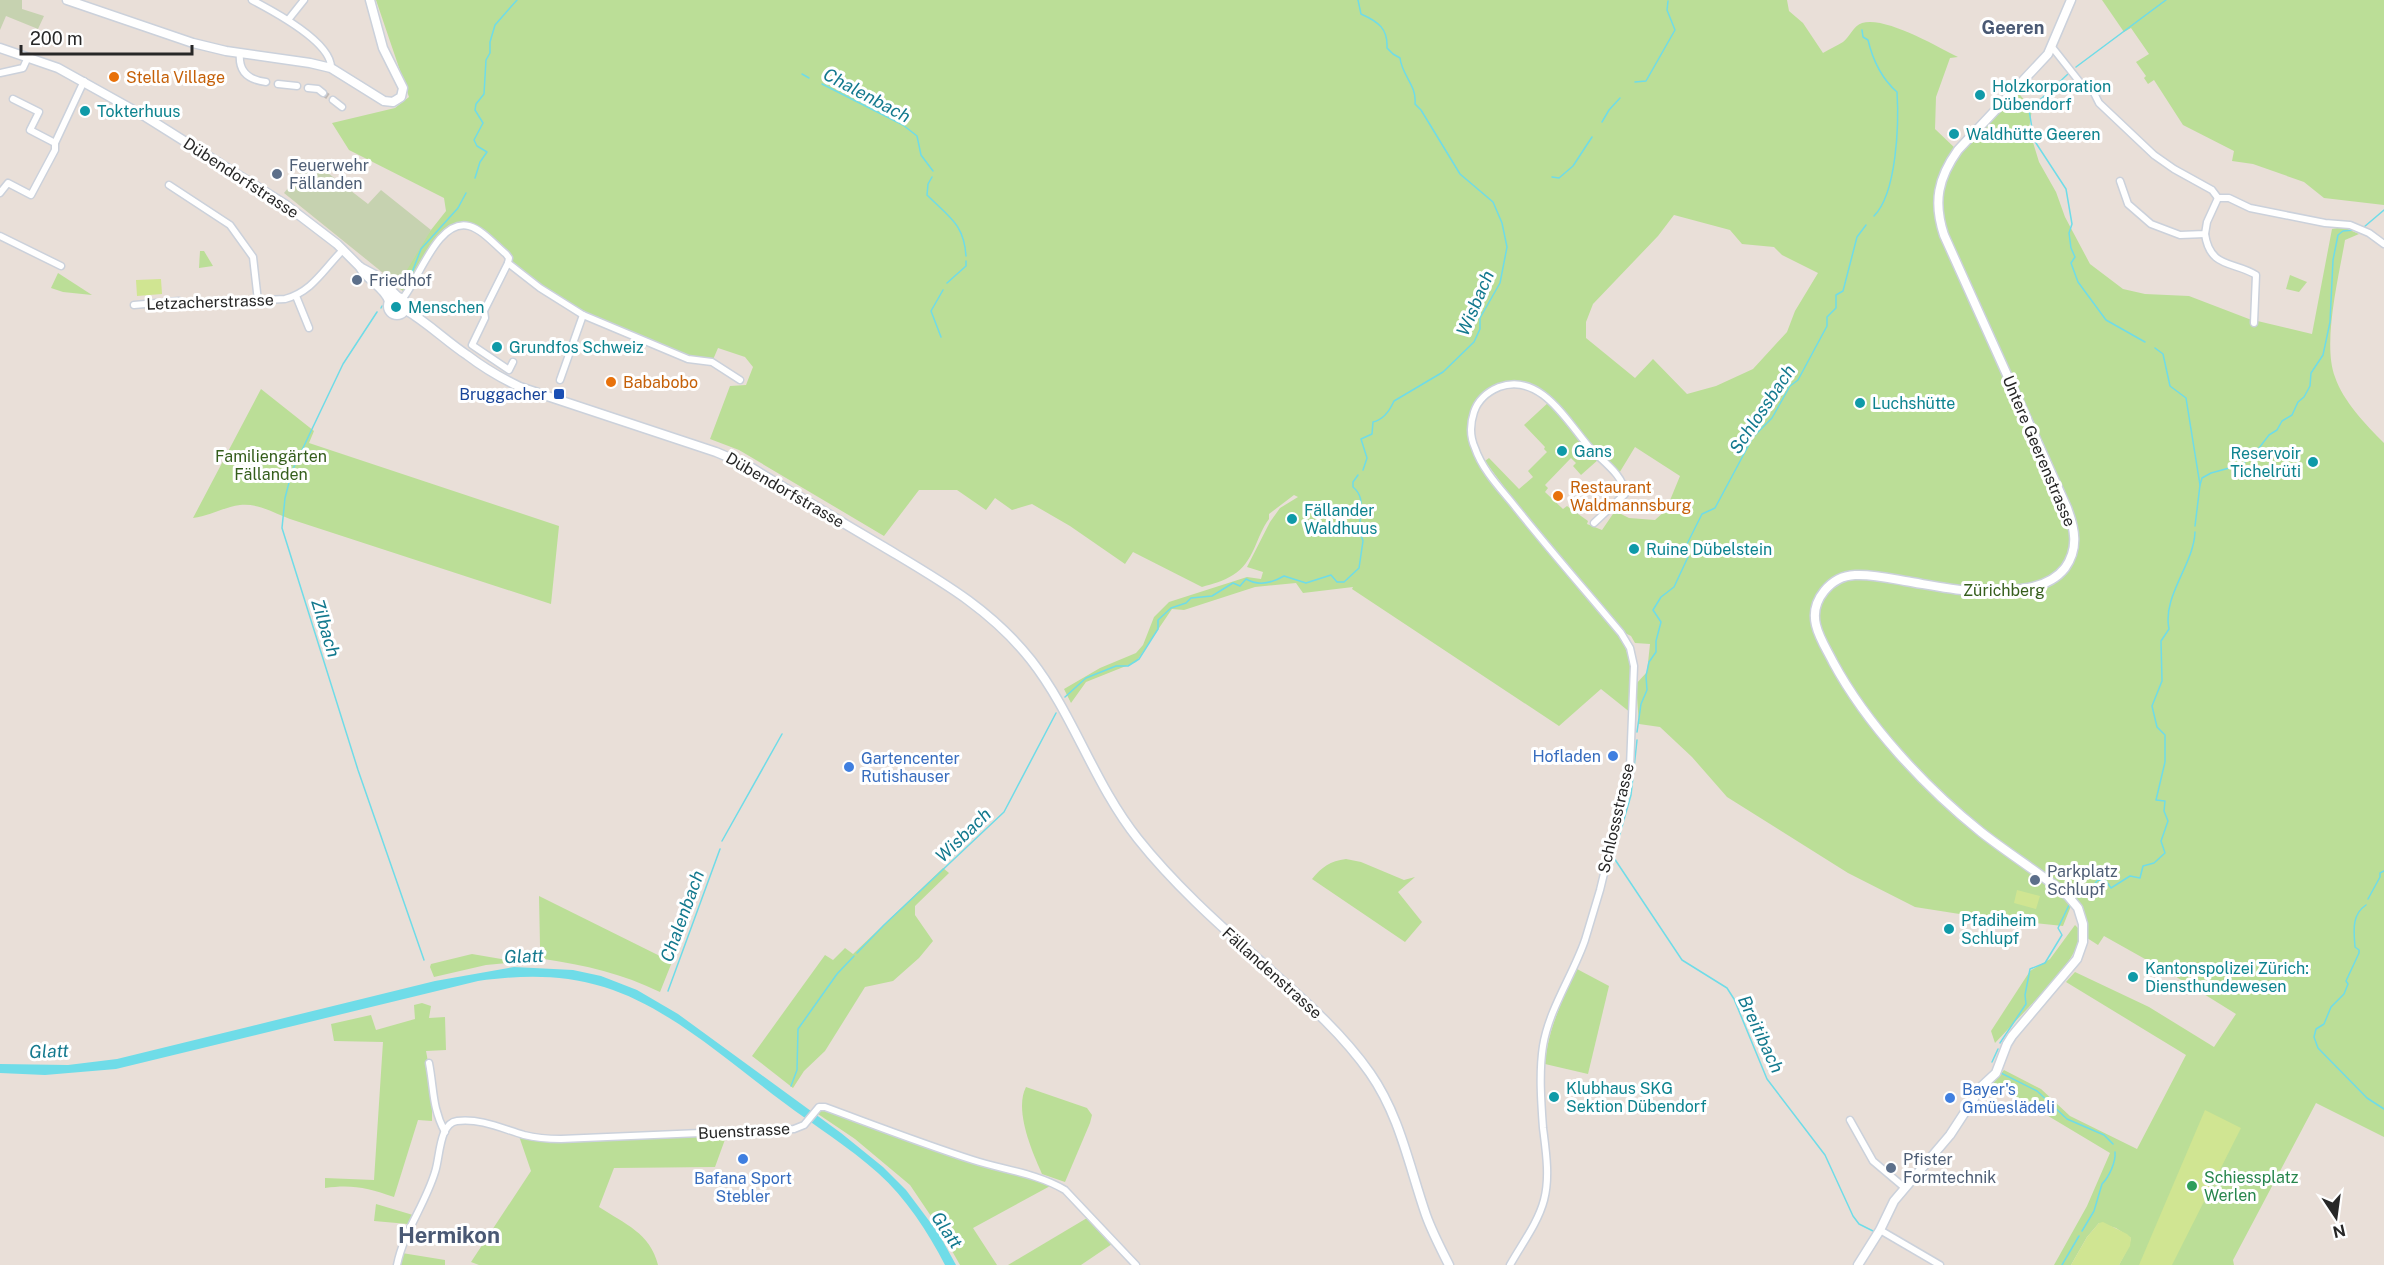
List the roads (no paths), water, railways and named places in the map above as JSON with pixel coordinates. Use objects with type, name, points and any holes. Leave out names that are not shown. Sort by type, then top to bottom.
[{"type":"main road","points":[[67,0],[194,43],[331,68],[387,102],[396,101],[403,94],[401,82],[383,48],[370,0]]},
{"type":"main road","points":[[2052,48],[2070,0]]},
{"type":"main road","name":"Dübendorfstrasse","points":[[0,48],[58,68],[137,111],[275,198],[319,232],[322,239],[360,267],[375,275],[400,297]]},
{"type":"main road","name":"Untere Geerenstrasse","points":[[1858,1265],[1880,1230],[1889,1210],[1905,1188],[1940,1149],[1982,1086],[1996,1073],[2012,1036],[2077,959],[2083,942],[2083,924],[2078,908],[2068,896],[1976,828],[1926,781],[1863,711],[1820,636],[1814,616],[1818,601],[1824,591],[1835,581],[1849,575],[1872,576],[1965,591],[1999,592],[2044,584],[2062,571],[2073,554],[2075,537],[2067,508],[1944,235],[1937,203],[1941,178],[1958,150],[2052,48]]},
{"type":"main road","name":"Dübendorfstrasse","points":[[360,267],[363,273],[384,291],[389,301],[388,309],[393,315],[400,315],[406,310],[422,319],[466,355],[499,377],[532,392],[716,452],[747,465],[943,581],[980,609],[1020,646],[1058,702]]},
{"type":"main road","points":[[389,301],[400,297],[406,304],[406,310]]},
{"type":"main road","name":"Fällandenstrasse","points":[[1058,702],[1111,801],[1138,839],[1210,915],[1324,1019],[1371,1074],[1402,1136],[1427,1218],[1449,1265]]},
{"type":"street","points":[[252,0],[288,20],[307,35],[329,57],[331,68]]},
{"type":"street","points":[[288,20],[304,0]]},
{"type":"street","points":[[2052,48],[2082,85],[2093,92],[2099,103],[2154,154],[2174,170],[2212,190],[2218,198]]},
{"type":"street","points":[[240,53],[240,65],[244,73],[255,81],[266,82]]},
{"type":"street","points":[[0,73],[23,68],[28,57]]},
{"type":"street","points":[[0,192],[8,183],[31,195],[55,150],[55,143],[84,81]]},
{"type":"street","points":[[278,84],[297,86]]},
{"type":"street","points":[[308,88],[318,89],[323,93]]},
{"type":"street","points":[[13,99],[39,112],[30,130],[55,143]]},
{"type":"street","points":[[333,100],[342,107]]},
{"type":"street","points":[[2120,181],[2128,204],[2151,224],[2180,235],[2205,234]]},
{"type":"street","points":[[169,185],[231,225],[253,257],[258,301]]},
{"type":"street","points":[[2218,198],[2207,222],[2205,234],[2208,247],[2223,263],[2256,276],[2254,323]]},
{"type":"street","points":[[2218,198],[2229,198],[2250,208],[2325,223],[2350,225],[2369,233],[2384,244]]},
{"type":"street","points":[[400,297],[440,238],[451,228],[467,225],[476,229],[509,258],[484,311],[485,318],[472,345],[509,370],[513,362]]},
{"type":"street","points":[[0,236],[61,266]]},
{"type":"street","name":"Letzacherstrasse","points":[[134,305],[179,301],[184,304],[258,301],[296,296],[315,283],[343,254]]},
{"type":"street","points":[[508,263],[540,288],[583,315],[688,359],[712,362],[740,380]]},
{"type":"street","points":[[296,296],[309,328]]},
{"type":"street","points":[[560,380],[583,315]]},
{"type":"street","name":"Schlossstrasse","points":[[1510,1265],[1541,1208],[1546,1191],[1547,1163],[1541,1090],[1543,1047],[1550,1020],[1585,940],[1625,793],[1630,767],[1634,666],[1630,648],[1622,633],[1525,520],[1492,478],[1475,449],[1471,424],[1474,411],[1480,400],[1490,391],[1501,386],[1516,385],[1540,392],[1551,401],[1623,484],[1625,494],[1594,523]]},
{"type":"street","points":[[397,1265],[406,1236],[436,1171],[445,1132],[434,1107],[433,1082],[429,1064]]},
{"type":"street","name":"Buenstrasse","points":[[445,1132],[449,1124],[459,1121],[490,1124],[533,1137],[552,1139],[794,1129],[806,1123],[819,1107],[825,1107],[990,1166],[1043,1178],[1065,1190],[1136,1265]]},
{"type":"street","points":[[1850,1120],[1873,1161],[1905,1188]]},
{"type":"street","points":[[1880,1230],[1940,1265]]},
{"type":"water","name":"Glatt","points":[[514,967],[573,970],[601,976],[637,990],[678,1014],[841,1133],[883,1167],[906,1190],[939,1234],[956,1265],[945,1265],[907,1204],[878,1173],[855,1154],[675,1022],[628,996],[588,983],[541,977],[478,981],[116,1069],[45,1075],[0,1073],[0,1064],[68,1065],[117,1059],[435,981]]},
{"type":"waterway","name":"Zilbach","points":[[475,178],[480,162],[487,152],[477,146],[474,140],[483,123],[475,110],[476,104],[484,94],[486,60],[490,53],[490,42],[495,25],[517,0]]},
{"type":"waterway","name":"Wisbach","points":[[1358,0],[1361,14],[1381,27],[1386,36],[1387,48],[1400,58],[1403,70],[1414,91],[1415,104],[1421,110],[1460,174],[1493,202],[1502,223],[1507,247],[1500,283],[1480,318],[1480,329],[1474,342],[1443,372],[1394,401],[1386,414],[1373,422],[1372,434],[1361,439],[1367,458],[1363,470]]},
{"type":"waterway","points":[[2076,67],[2166,0]]},
{"type":"waterway","points":[[1635,82],[1646,81],[1675,30],[1667,10],[1668,1]]},
{"type":"waterway","name":"Schlossbach","points":[[1862,30],[1878,69],[1897,92],[1897,139],[1892,175],[1882,205],[1874,216]]},
{"type":"waterway","name":"Chalenbach","points":[[802,74],[809,78]]},
{"type":"waterway","points":[[2068,74],[2029,110],[2034,140],[2066,189],[2072,224],[2069,233],[2075,257],[2071,263],[2078,282],[2106,320],[2145,342]]},
{"type":"waterway","name":"Chalenbach","points":[[822,84],[903,125],[917,136],[921,155],[933,171]]},
{"type":"waterway","points":[[1602,122],[1620,98]]},
{"type":"waterway","points":[[1552,177],[1559,178],[1573,166],[1592,137]]},
{"type":"waterway","name":"Chalenbach","points":[[932,177],[928,184],[927,195],[959,228],[966,256]]},
{"type":"waterway","name":"Zilbach","points":[[399,286],[411,275],[421,249],[458,208],[466,193]]},
{"type":"waterway","points":[[2364,227],[2384,210]]},
{"type":"waterway","name":"Schlossbach","points":[[1637,732],[1641,704],[1647,690],[1646,676],[1649,662],[1656,652],[1656,641],[1661,622],[1653,610],[1661,597],[1674,587],[1688,557],[1687,544],[1702,514],[1715,508],[1753,437],[1772,418],[1790,386],[1798,380],[1827,326],[1827,317],[1836,308],[1836,295],[1843,291],[1857,237],[1866,225]]},
{"type":"waterway","points":[[2200,485],[2202,478],[2211,473],[2244,464],[2247,457],[2256,452],[2269,435],[2277,430],[2282,421],[2292,415],[2298,402],[2304,397],[2310,386],[2311,373],[2323,355],[2330,322],[2333,260],[2338,235],[2343,231],[2354,230]]},
{"type":"waterway","name":"Chalenbach","points":[[947,283],[966,266],[966,261]]},
{"type":"waterway","name":"Chalenbach","points":[[941,337],[931,311],[943,290]]},
{"type":"waterway","name":"Zilbach","points":[[377,312],[343,364],[292,471],[285,498],[282,528],[358,770],[424,960]]},
{"type":"waterway","points":[[2155,348],[2163,354],[2170,386],[2186,398],[2200,485],[2195,526]]},
{"type":"waterway","name":"Wisbach","points":[[1065,697],[1086,678],[1116,666],[1128,666],[1139,659],[1158,629],[1158,620],[1171,608],[1186,603],[1191,598],[1212,596],[1233,583],[1240,586],[1246,579],[1265,583],[1284,576],[1306,583],[1331,575],[1337,582],[1344,582],[1359,568],[1363,541],[1361,535],[1365,529],[1360,522],[1359,495],[1353,487],[1353,482],[1358,475]]},
{"type":"waterway","points":[[2076,894],[2090,889],[2098,880],[2106,881],[2111,888],[2130,876],[2140,878],[2143,866],[2154,863],[2165,853],[2161,841],[2168,821],[2164,811],[2165,801],[2156,800],[2165,762],[2165,735],[2157,727],[2152,706],[2162,681],[2161,641],[2169,629],[2170,604],[2190,556],[2195,532]]},
{"type":"waterway","name":"Wisbach","points":[[857,953],[1004,812],[1056,713]]},
{"type":"waterway","name":"Chalenbach","points":[[722,841],[782,734]]},
{"type":"waterway","name":"Breitibach","points":[[1615,851],[1631,795],[1637,740]]},
{"type":"waterway","name":"Chalenbach","points":[[668,991],[720,849]]},
{"type":"waterway","name":"Breitibach","points":[[1614,858],[1682,960],[1727,988],[1734,999],[1767,1079],[1825,1155],[1853,1216],[1859,1224],[1873,1231]]},
{"type":"waterway","points":[[2368,899],[2380,873],[2384,871]]},
{"type":"waterway","points":[[2000,1043],[2026,1004],[2025,995],[2030,969],[2045,963],[2062,935],[2058,928],[2070,903]]},
{"type":"waterway","points":[[2366,905],[2356,919],[2355,947],[2359,953],[2346,981],[2348,984],[2344,994],[2331,1007],[2324,1024],[2316,1029],[2314,1037],[2318,1048],[2367,1098],[2384,1109]]},
{"type":"waterway","name":"Wisbach","points":[[791,1086],[797,1070],[798,1029],[837,974],[854,956]]},
{"type":"waterway","points":[[1992,1062],[1998,1049]]},
{"type":"waterway","points":[[2001,1073],[2037,1091],[2067,1119],[2104,1135],[2113,1144]]},
{"type":"waterway","points":[[2082,1231],[2094,1211],[2102,1184],[2112,1169],[2115,1152]]},
{"type":"waterway","points":[[2062,1265],[2079,1236]]},
{"type":"tunnel","points":[[323,93],[333,100]]},
{"type":"place","name":"Stella Village","points":[[114,77]]},
{"type":"place","name":"Holzkorporation Dübendorf","points":[[1980,95]]},
{"type":"place","name":"Tokterhuus","points":[[85,111]]},
{"type":"place","name":"Waldhütte Geeren","points":[[1954,134]]},
{"type":"place","name":"Feuerwehr Fällanden","points":[[277,174]]},
{"type":"place","name":"Friedhof","points":[[357,280]]},
{"type":"place","name":"Menschen","points":[[396,307]]},
{"type":"place","name":"Grundfos Schweiz","points":[[497,347]]},
{"type":"place","name":"Bababobo","points":[[611,382]]},
{"type":"place","name":"Bruggacher","points":[[559,394]]},
{"type":"place","name":"Luchshütte","points":[[1860,403]]},
{"type":"place","name":"Gans","points":[[1562,451]]},
{"type":"place","name":"Reservoir Tichelrüti","points":[[2313,462]]},
{"type":"place","name":"Restaurant Waldmannsburg","points":[[1558,496]]},
{"type":"place","name":"Fällander Waldhuus","points":[[1292,519]]},
{"type":"place","name":"Ruine Dübelstein","points":[[1634,549]]},
{"type":"place","name":"Hofladen","points":[[1613,756]]},
{"type":"place","name":"Gartencenter Rutishauser","points":[[849,767]]},
{"type":"place","name":"Parkplatz Schlupf","points":[[2035,880]]},
{"type":"place","name":"Pfadiheim Schlupf","points":[[1949,929]]},
{"type":"place","name":"Kantonspolizei Zürich: Diensthundewesen","points":[[2133,977]]},
{"type":"place","name":"Klubhaus SKG Sektion Dübendorf","points":[[1554,1097]]},
{"type":"place","name":"Bayer's Gmüeslädeli","points":[[1950,1098]]},
{"type":"place","name":"Bafana Sport Stebler","points":[[743,1159]]},
{"type":"place","name":"Pfister Formtechnik","points":[[1891,1168]]},
{"type":"place","name":"Schiessplatz Werlen","points":[[2192,1186]]},
{"type":"district","name":"Geeren","points":[[2013,27]]},
{"type":"district","name":"Hermikon","points":[[449,1235]]},
{"type":"park label","name":"Familiengärten Fällanden","points":[[271,465]]},
{"type":"park label","name":"Zürichberg","points":[[2004,590]]}]
